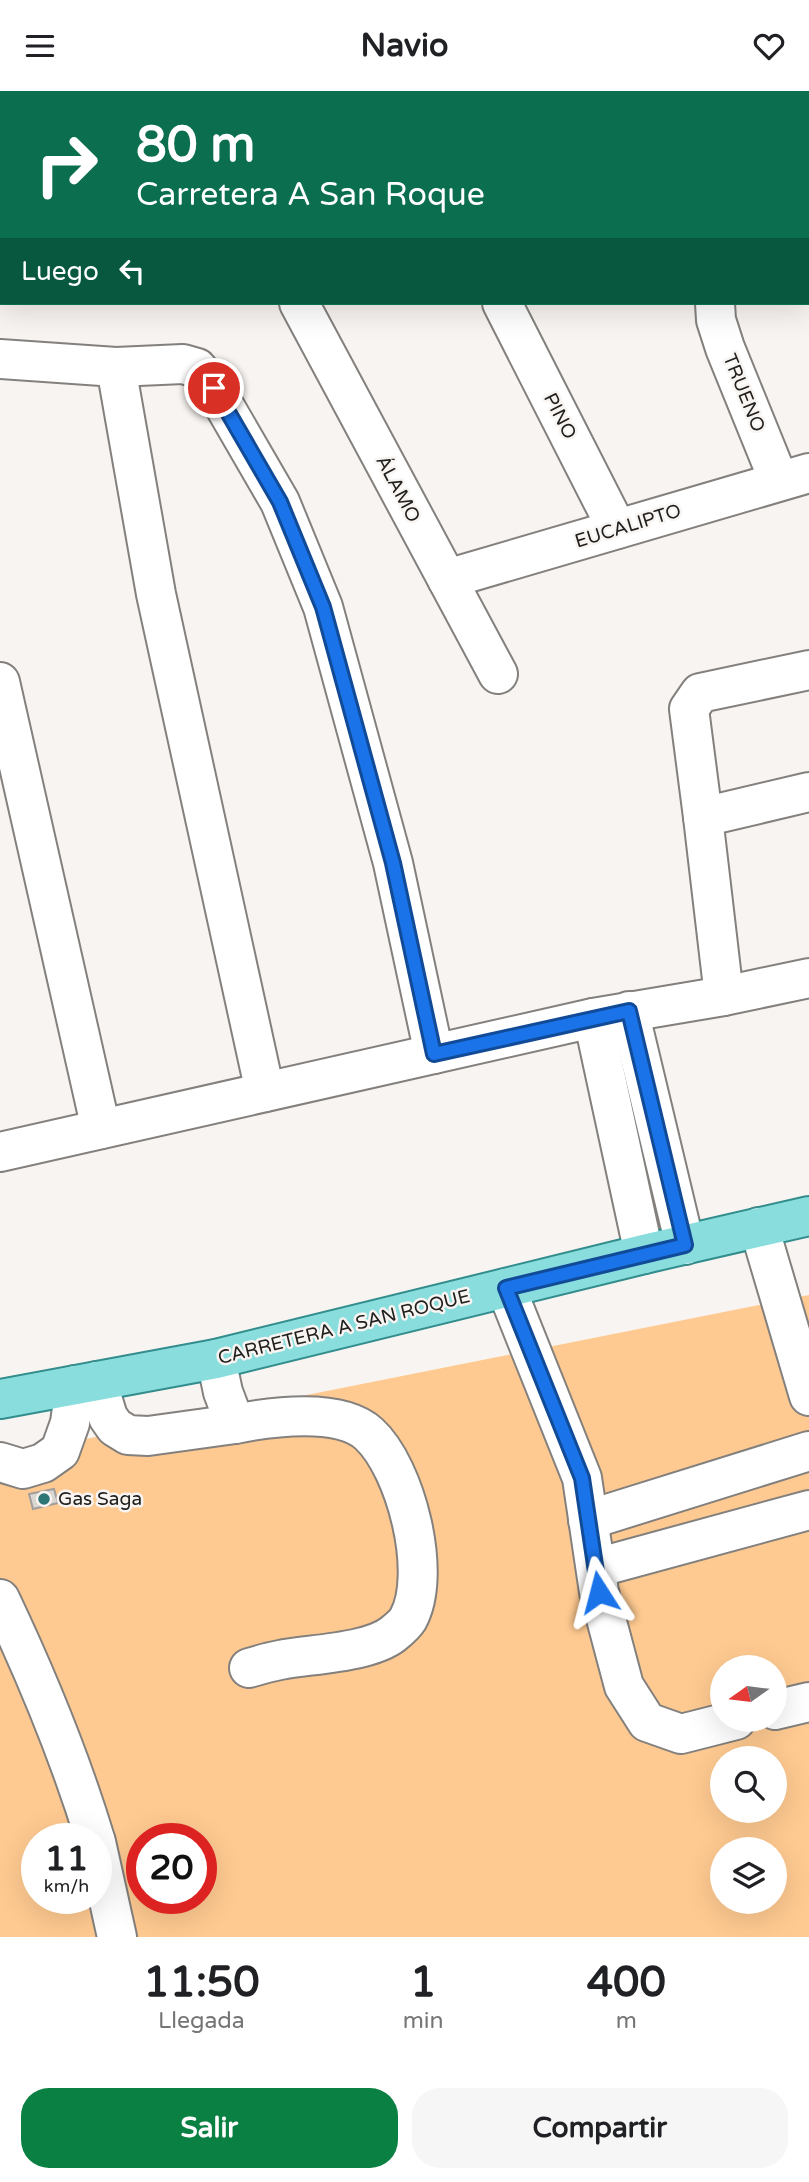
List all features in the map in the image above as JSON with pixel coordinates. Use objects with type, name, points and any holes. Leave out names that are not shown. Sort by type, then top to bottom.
[{"type":"main road","name":"CARRETERA A SAN ROQUE","points":[[0,1399],[216,1359],[809,1216]]},
{"type":"street","name":"ÁLAMO","points":[[300,305],[498,674]]},
{"type":"street","name":"PINO","points":[[503,305],[617,529]]},
{"type":"street","name":"TRUENO","points":[[715,305],[716,320],[725,348],[794,477]]},
{"type":"street","points":[[0,359],[116,367],[183,364],[197,368],[214,388],[280,502],[323,607],[393,863],[434,1054]]},
{"type":"street","points":[[116,367],[156,594],[265,1092]]},
{"type":"street","name":"EUCALIPTO","points":[[447,579],[794,477]]},
{"type":"street","points":[[724,996],[688,709],[700,693],[809,670]]},
{"type":"street","points":[[0,683],[100,1129]]},
{"type":"street","points":[[703,817],[809,792]]},
{"type":"street","points":[[0,1152],[611,1014],[724,996],[809,978]]},
{"type":"street","points":[[611,1014],[685,1245]]},
{"type":"street","points":[[611,1014],[644,1254]]},
{"type":"street","points":[[759,1227],[809,1396]]},
{"type":"street","points":[[506,1288],[582,1478],[599,1592],[624,1686],[647,1722],[681,1734],[710,1727]]},
{"type":"street","points":[[216,1359],[223,1392],[235,1424]]},
{"type":"street","points":[[86,1383],[115,1427],[128,1435],[148,1436],[298,1416],[322,1417],[347,1423],[369,1433],[385,1455],[398,1480],[409,1512],[419,1571],[416,1597],[408,1621],[391,1636],[363,1647],[278,1660],[249,1668]]},
{"type":"street","points":[[0,1462],[23,1469],[43,1463],[61,1451],[86,1383]]},
{"type":"street","points":[[588,1520],[809,1451]]},
{"type":"street","points":[[596,1568],[809,1510]]},
{"type":"street","points":[[0,1599],[49,1707],[77,1779],[90,1823]]},
{"type":"street","points":[[788,1707],[809,1702]]},
{"type":"street","points":[[112,1914],[117,1937]]},
{"type":"shaded area","points":[[809,1295],[809,1937],[0,1937],[0,1456]]},
{"type":"building","name":"Gas Saga","points":[[54,1489],[58,1503],[33,1509],[29,1494]]},
{"type":"place","name":"Gas Saga","points":[[44,1499]]},
{"type":"route","points":[[214,388],[280,502],[323,607],[393,863],[434,1054],[629,1011],[685,1245],[506,1288],[582,1478],[599,1592]]}]
